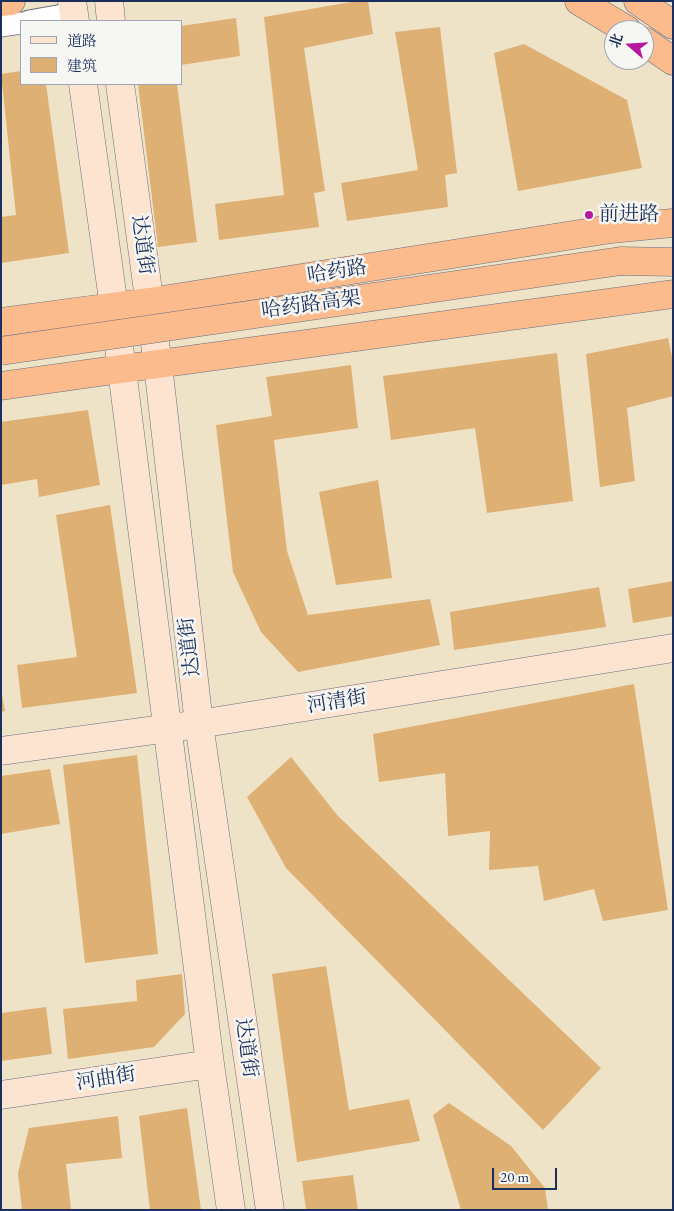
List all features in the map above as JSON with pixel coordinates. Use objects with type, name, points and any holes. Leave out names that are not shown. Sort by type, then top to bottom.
[{"type":"highway","points":[[1,2],[10,1]]},
{"type":"highway","points":[[579,1],[610,20]]},
{"type":"highway","points":[[638,1],[673,25]]},
{"type":"highway","points":[[654,48],[673,61]]},
{"type":"highway","name":"哈药路","points":[[1,322],[150,302],[611,229],[673,223]]},
{"type":"highway","name":"哈药路高架","points":[[1,351],[621,261],[673,262]]},
{"type":"highway","points":[[1,386],[673,294]]},
{"type":"main road","points":[[109,1],[111,20]]},
{"type":"main road","name":"达道街","points":[[83,85],[114,307],[210,1064],[231,1210]]},
{"type":"main road","name":"达道街","points":[[120,85],[158,364],[199,724],[270,1210]]},
{"type":"main road","name":"河清街","points":[[1,751],[199,724],[673,648]]},
{"type":"main road","name":"河曲街","points":[[1,1095],[210,1064]]},
{"type":"street","points":[[33,20],[73,12]]},
{"type":"street","points":[[1,26],[20,22]]},
{"type":"building","points":[[357,1],[368,1],[373,34],[304,48],[325,191],[314,193],[319,227],[219,240],[215,204],[284,195],[264,17]]},
{"type":"building","points":[[236,18],[240,56],[182,65],[182,26]]},
{"type":"building","points":[[440,27],[457,173],[445,175],[448,207],[347,221],[341,183],[418,170],[395,32]]},
{"type":"building","points":[[524,44],[627,100],[642,168],[518,191],[494,53]]},
{"type":"building","points":[[20,71],[20,85],[46,85],[69,253],[1,263],[1,217],[16,215],[1,74]]},
{"type":"building","points":[[138,85],[177,85],[197,242],[158,247]]},
{"type":"building","points":[[668,338],[673,361],[673,396],[627,408],[635,481],[600,487],[586,354]]},
{"type":"building","points":[[557,353],[573,501],[487,513],[475,428],[391,440],[383,376]]},
{"type":"building","points":[[351,365],[358,428],[274,440],[287,551],[308,615],[430,599],[440,645],[298,672],[261,632],[233,572],[216,425],[272,416],[266,377]]},
{"type":"building","points":[[88,410],[100,485],[39,497],[37,479],[1,485],[1,422]]},
{"type":"building","points":[[378,480],[392,578],[336,585],[319,492]]},
{"type":"building","points":[[110,505],[137,693],[22,708],[17,665],[77,657],[56,515]]},
{"type":"building","points":[[673,581],[673,616],[633,623],[628,589]]},
{"type":"building","points":[[599,587],[606,627],[454,650],[450,612]]},
{"type":"building","points":[[634,684],[668,910],[603,921],[594,889],[544,901],[538,866],[489,870],[490,831],[448,836],[445,773],[379,782],[373,734]]},
{"type":"building","points":[[1,690],[5,711],[1,712]]},
{"type":"building","points":[[137,755],[158,954],[85,963],[63,765]]},
{"type":"building","points":[[291,757],[338,816],[601,1068],[543,1130],[286,868],[247,797]]},
{"type":"building","points":[[50,769],[60,824],[1,834],[1,776]]},
{"type":"building","points":[[326,966],[349,1110],[409,1099],[420,1141],[297,1162],[272,974]]},
{"type":"building","points":[[182,974],[185,1014],[154,1047],[68,1059],[63,1009],[137,1001],[136,980]]},
{"type":"building","points":[[46,1007],[52,1054],[1,1061],[1,1013]]},
{"type":"building","points":[[449,1103],[511,1146],[545,1188],[548,1210],[461,1210],[433,1115]]},
{"type":"building","points":[[187,1108],[201,1210],[150,1210],[139,1116]]},
{"type":"building","points":[[118,1116],[122,1158],[66,1164],[71,1210],[22,1210],[18,1173],[29,1128]]},
{"type":"building","points":[[353,1175],[358,1210],[306,1210],[302,1181]]},
{"type":"place","name":"前进路","points":[[589,215]]}]
